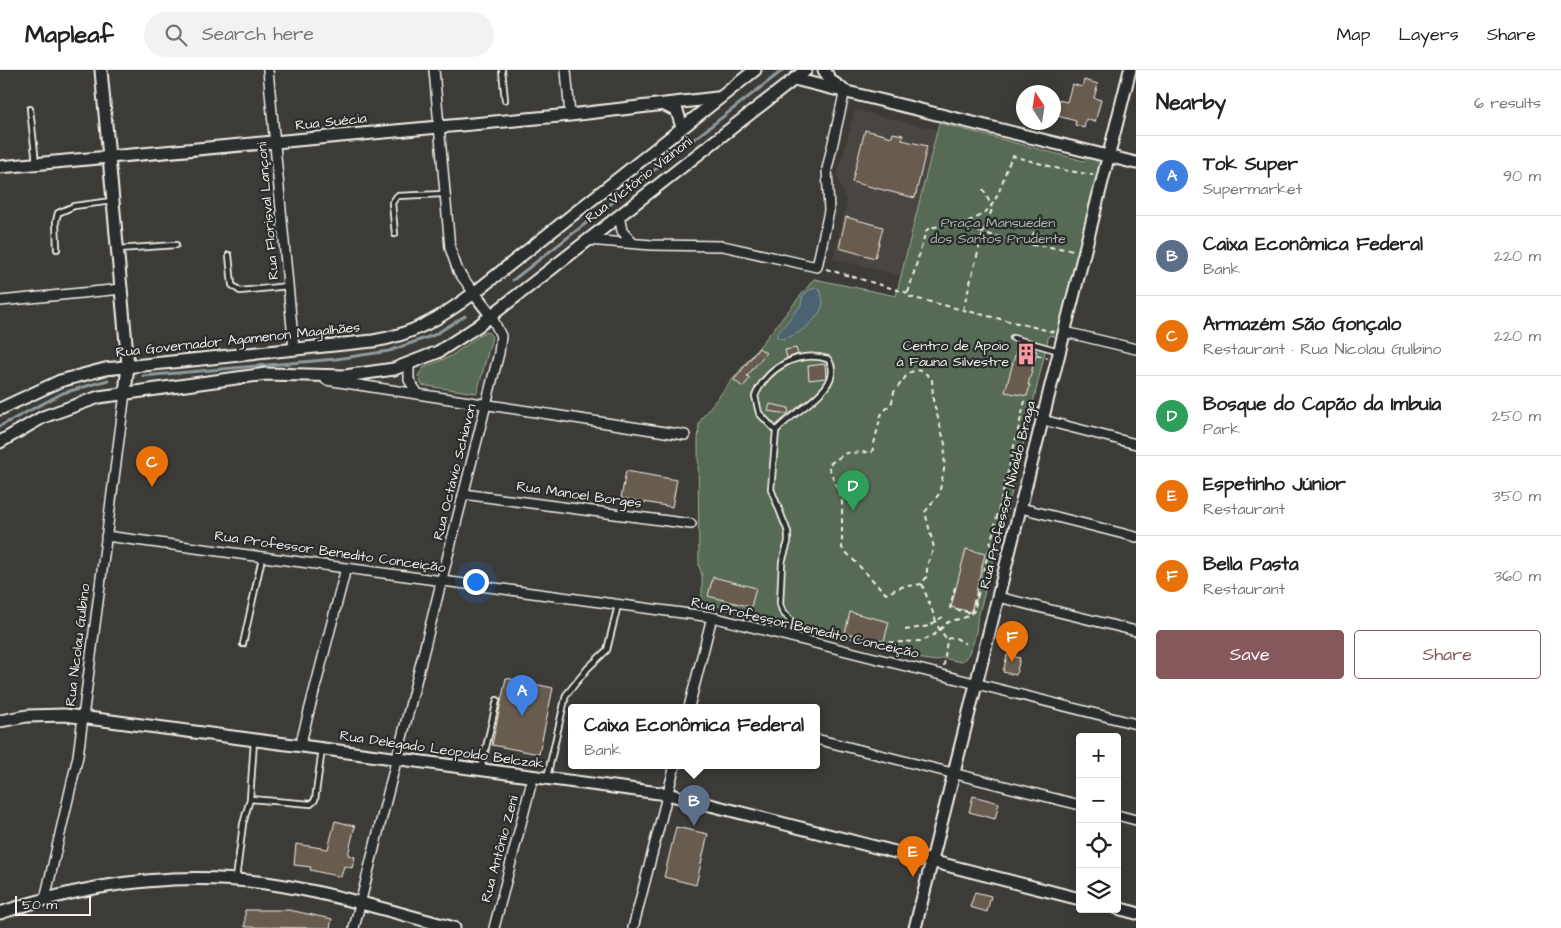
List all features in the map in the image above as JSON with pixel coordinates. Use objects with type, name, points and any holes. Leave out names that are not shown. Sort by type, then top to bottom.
[{"type":"street","points":[[101,70],[128,365],[124,393]]},
{"type":"street","name":"Rua Florisval Lançoni","points":[[268,70],[294,349]]},
{"type":"street","points":[[0,442],[25,426],[61,409],[80,402],[124,393],[250,375],[360,376],[409,364],[451,344],[492,315],[458,271],[451,256],[434,70]]},
{"type":"street","points":[[566,70],[570,115]]},
{"type":"street","name":"Rua Victório Vizinoni","points":[[474,293],[755,70]]},
{"type":"street","name":"Rua Victório Vizinoni","points":[[492,315],[806,70]]},
{"type":"street","points":[[824,70],[831,80],[845,90]]},
{"type":"street","name":"Rua Professor Nivaldo Braga","points":[[915,928],[1060,352],[1060,332],[1109,156],[1130,70]]},
{"type":"street","points":[[794,79],[1136,162]]},
{"type":"street","points":[[587,240],[723,246],[817,267],[829,211],[826,175],[845,90]]},
{"type":"street","name":"Rua Suécia","points":[[0,167],[570,115],[719,98]]},
{"type":"street","points":[[665,105],[677,112],[682,127]]},
{"type":"street","points":[[619,215],[622,231],[633,243]]},
{"type":"street","points":[[0,301],[122,289]]},
{"type":"street","name":"Rua Governador Agamenon Magalhães","points":[[0,410],[60,381],[128,365],[373,341],[402,336],[442,317],[474,293]]},
{"type":"street","name":"Rua Octávio Schiavon","points":[[354,928],[500,344],[499,329],[492,315]]},
{"type":"street","points":[[1060,332],[1136,349]]},
{"type":"street","points":[[409,364],[409,380],[418,394]]},
{"type":"street","points":[[287,374],[685,435]]},
{"type":"street","name":"Rua Nicolau Gulbino","points":[[45,899],[75,776],[124,393]]},
{"type":"street","points":[[1043,420],[1136,444]]},
{"type":"street","name":"Rua Manoel Borges","points":[[463,494],[691,524]]},
{"type":"street","points":[[1021,508],[1136,537]]},
{"type":"street","name":"Rua Professor Benedito Conceição","points":[[106,536],[712,617],[1136,724]]},
{"type":"street","points":[[300,746],[346,568]]},
{"type":"street","points":[[998,596],[1136,631]]},
{"type":"street","points":[[691,704],[712,617]]},
{"type":"street","name":"Rua Delegado Leopoldo Belczak","points":[[0,721],[48,714],[83,717],[667,794],[1076,898]]},
{"type":"street","points":[[820,740],[1076,804]]},
{"type":"street","points":[[632,928],[673,769]]},
{"type":"street","name":"Rua Antônio Zeni","points":[[494,928],[533,777]]},
{"type":"street","points":[[1121,816],[1136,820]]},
{"type":"street","points":[[0,913],[45,899],[140,881],[236,880],[290,887],[454,928]]},
{"type":"street","points":[[1121,909],[1136,913]]},
{"type":"lane","points":[[502,70],[505,100]]},
{"type":"lane","points":[[30,109],[36,164]]},
{"type":"lane","points":[[394,234],[392,203],[397,196],[444,194]]},
{"type":"lane","points":[[57,249],[56,221],[58,213],[74,206],[113,201]]},
{"type":"lane","points":[[118,250],[176,245]]},
{"type":"lane","points":[[229,255],[232,285],[235,289],[240,291],[288,286]]},
{"type":"lane","points":[[1013,338],[1060,352]]},
{"type":"lane","points":[[776,432],[756,406],[755,396],[759,386],[771,370],[781,364],[817,356],[828,359],[832,373],[830,380],[812,402],[780,426],[776,432],[770,489],[788,532],[788,542],[782,562],[780,604],[783,613],[790,619],[787,636]]},
{"type":"lane","points":[[242,644],[262,557]]},
{"type":"lane","points":[[547,779],[566,695],[588,668],[607,650],[618,605]]},
{"type":"lane","points":[[481,770],[497,700]]},
{"type":"lane","points":[[236,880],[242,824],[250,799],[254,740]]},
{"type":"lane","points":[[250,799],[310,804],[315,800],[322,749]]},
{"type":"path","points":[[963,310],[982,233],[1013,156],[1063,170],[1093,175]]},
{"type":"path","points":[[983,189],[992,207]]},
{"type":"path","points":[[908,293],[926,231],[929,228],[975,219],[992,207],[995,202]]},
{"type":"path","points":[[950,225],[1031,245],[1076,250]]},
{"type":"path","points":[[1031,245],[1034,232]]},
{"type":"path","points":[[817,267],[908,293],[910,297],[1060,332]]},
{"type":"path","points":[[1036,355],[1048,358]]},
{"type":"path","points":[[917,370],[924,372],[932,378],[932,400],[945,449],[940,491],[924,512],[934,548],[927,565],[928,576],[922,584],[901,587],[886,594],[842,548],[842,500],[828,468],[829,463],[846,453],[872,452],[881,415],[892,402],[894,392],[908,373],[917,370]]},
{"type":"path","points":[[845,634],[881,643],[928,639],[948,622],[966,617],[976,608],[1026,397]]},
{"type":"path","points":[[922,584],[939,629],[947,639],[944,666]]},
{"type":"path","points":[[955,587],[950,608],[971,613]]},
{"type":"path","points":[[971,613],[977,592]]},
{"type":"path","points":[[727,610],[729,603]]},
{"type":"path","points":[[906,630],[929,626],[944,616]]},
{"type":"path","points":[[947,639],[954,637],[966,644]]},
{"type":"shaded area","points":[[855,110],[937,130],[901,276],[833,259],[847,203],[837,176]]},
{"type":"green space","name":"Praça Mansueden dos Santos Prudente","points":[[939,123],[1084,161],[1089,157],[1093,157],[1099,165],[1057,337],[1049,335],[1013,488],[977,621],[975,638],[968,655],[961,662],[943,658],[936,661],[916,658],[882,646],[702,602],[702,575],[699,566],[698,442],[699,424],[703,416],[814,279],[896,296]]},
{"type":"green space","points":[[488,332],[492,337],[477,393],[422,385],[418,376],[423,368],[451,356],[483,333]]},
{"type":"water","points":[[816,288],[821,291],[823,303],[817,316],[805,328],[790,337],[777,338],[777,334],[801,305],[802,297],[809,290]]},
{"type":"building","points":[[1084,80],[1098,84],[1094,98],[1101,100],[1095,122],[1086,119],[1084,128],[1075,125],[1076,121],[1061,117],[1061,101],[1067,102],[1072,84],[1082,87]]},
{"type":"building","points":[[865,130],[892,137],[893,133],[903,135],[902,140],[927,146],[915,198],[852,182]]},
{"type":"building","points":[[846,217],[883,227],[875,258],[839,248]]},
{"type":"building","points":[[1018,344],[1037,351],[1027,396],[1005,392]]},
{"type":"building","points":[[759,348],[766,353],[747,376],[750,378],[743,387],[734,380]]},
{"type":"building","points":[[796,348],[798,354],[787,358],[785,350]]},
{"type":"building","points":[[825,364],[826,378],[809,380],[808,366]]},
{"type":"building","points":[[770,404],[789,408],[788,414],[768,411]]},
{"type":"building","points":[[626,471],[677,480],[672,507],[621,498]]},
{"type":"building","points":[[966,549],[985,554],[976,592],[979,592],[976,601],[974,600],[971,612],[951,607]]},
{"type":"building","points":[[713,577],[756,588],[751,607],[708,596]]},
{"type":"building","points":[[850,612],[889,622],[884,641],[845,633]]},
{"type":"building","points":[[1007,655],[1020,658],[1016,675],[1003,672]]},
{"type":"building","points":[[506,678],[553,688],[539,754],[492,745]]},
{"type":"building","points":[[973,796],[999,803],[995,819],[969,812]]},
{"type":"building","points":[[335,821],[355,826],[348,855],[355,857],[352,868],[344,866],[341,877],[310,870],[311,867],[294,865],[296,844],[328,849]]},
{"type":"building","points":[[676,827],[708,834],[696,885],[664,877]]},
{"type":"building","points":[[975,892],[991,896],[987,912],[970,907]]},
{"type":"building","points":[[245,910],[289,910],[332,919],[330,928],[245,927]]},
{"type":"waterway","points":[[513,280],[783,70]]},
{"type":"waterway","points":[[143,376],[336,359],[389,351],[434,335],[465,316]]},
{"type":"waterway","points":[[0,426],[63,393],[108,380]]},
{"type":"place","name":"Centro de Apoio à Fauna Silvestre","points":[[1026,354]]},
{"type":"place","name":"Armazém São Gonçalo","points":[[152,487]]},
{"type":"place","name":"Bosque do Capão da Imbuia","points":[[853,511]]},
{"type":"place","name":"Bella Pasta","points":[[1012,662]]},
{"type":"place","name":"Tok Super","points":[[522,716]]},
{"type":"place","name":"Caixa Econômica Federal","points":[[694,826]]},
{"type":"place","name":"Espetinho Júnior","points":[[913,877]]}]
